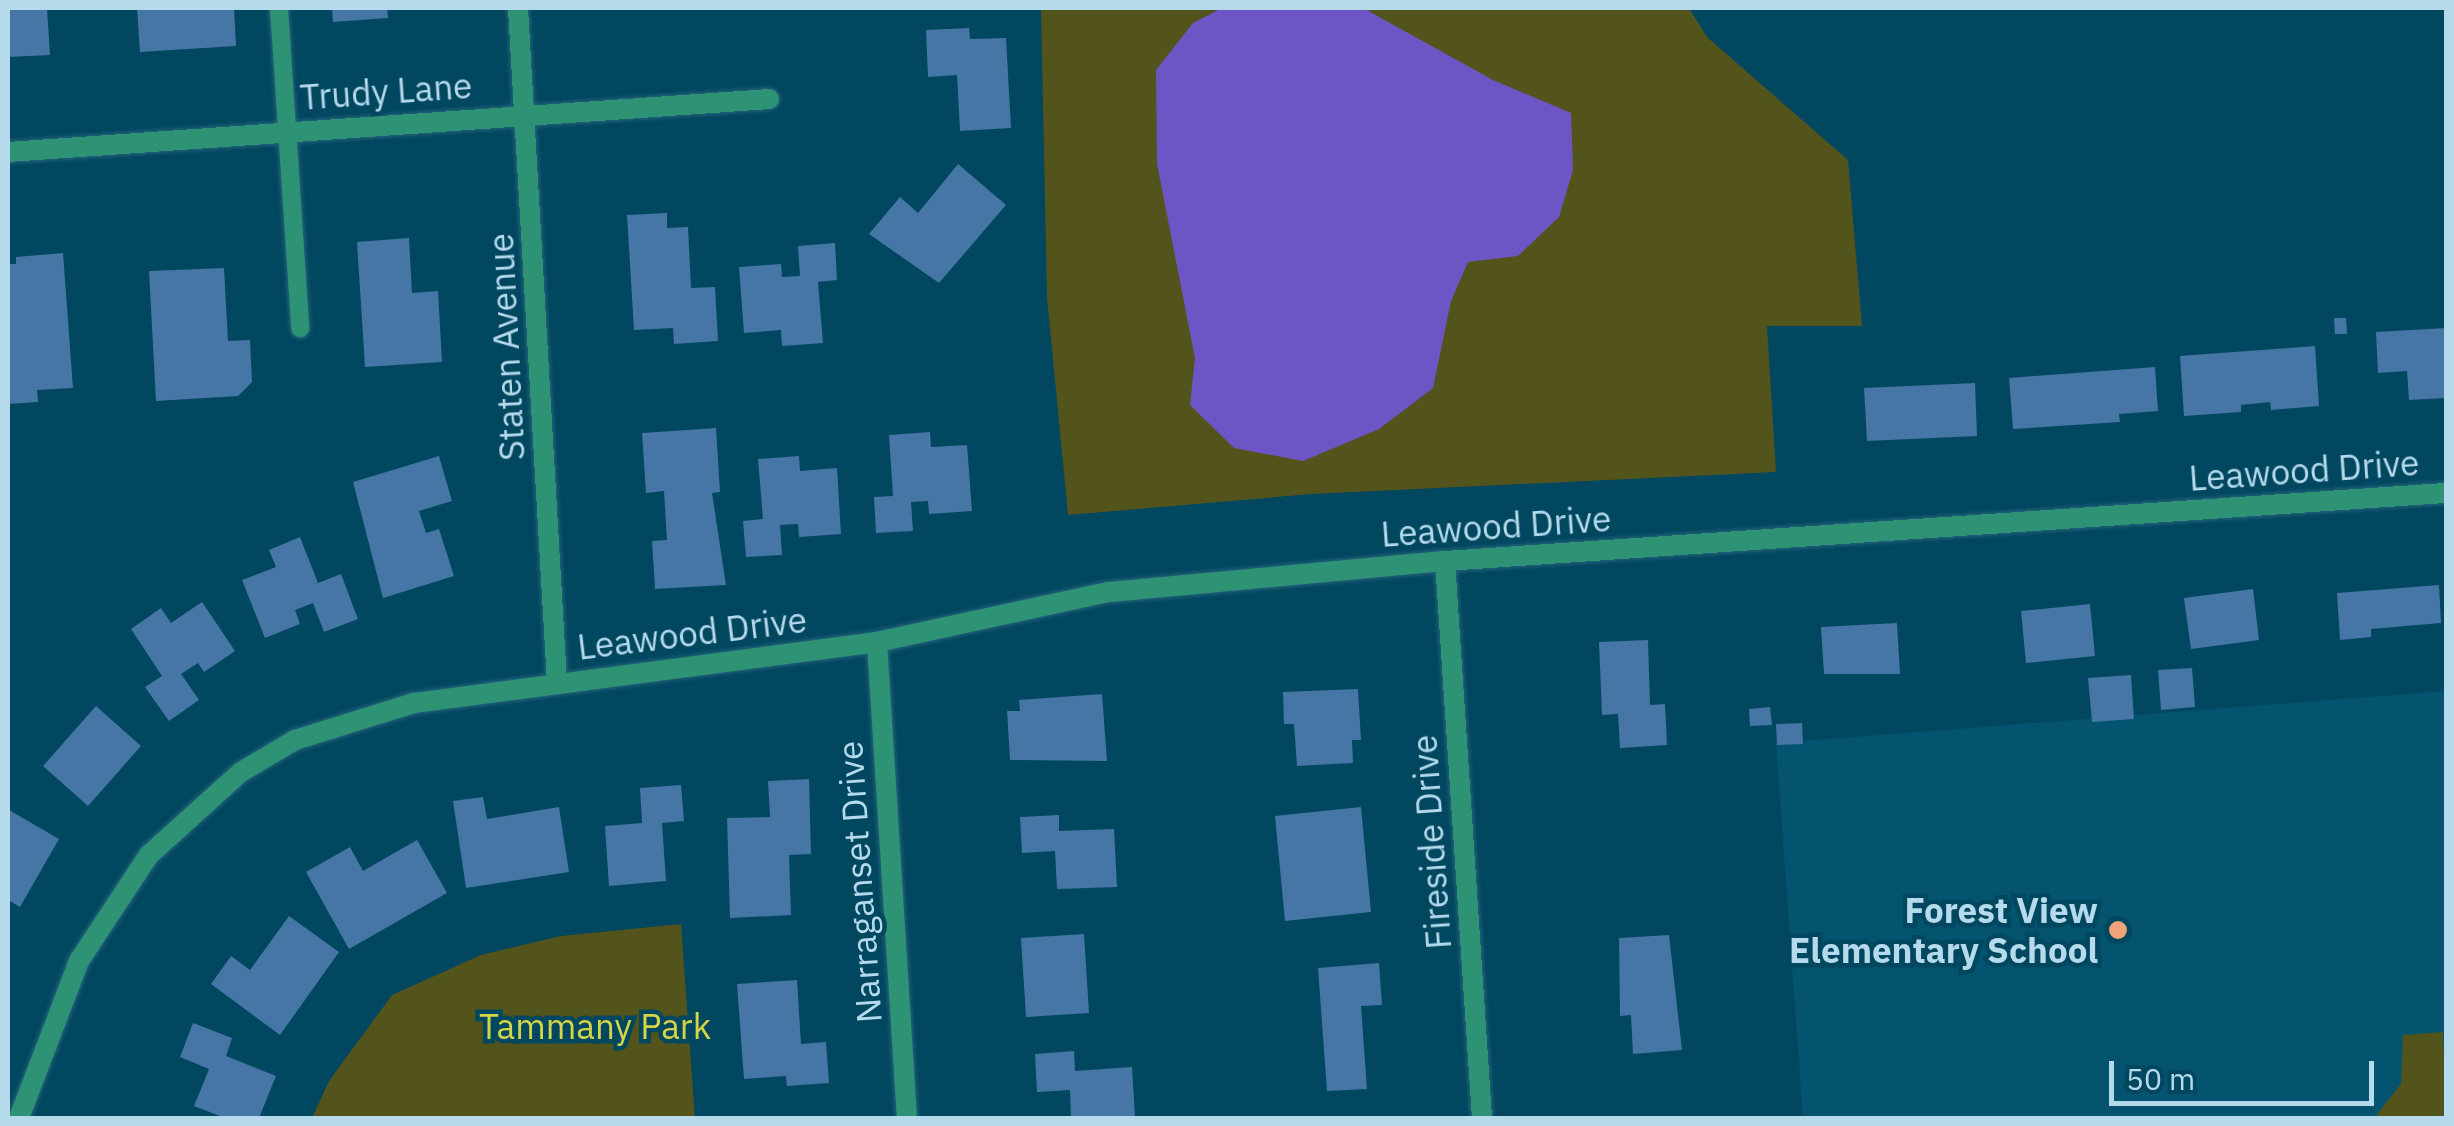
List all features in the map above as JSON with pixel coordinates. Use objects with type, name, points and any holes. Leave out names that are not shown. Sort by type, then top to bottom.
[{"type":"street","name":"Staten Avenue","points":[[518,8],[557,683]]},
{"type":"street","name":"Trudy Lane","points":[[8,152],[769,98]]},
{"type":"street","name":"Leawood Drive","points":[[19,1118],[78,961],[110,906],[150,855],[241,772],[295,740],[348,721],[414,704],[876,642],[1109,592],[1445,561],[2446,492]]},
{"type":"street","name":"Fireside Drive","points":[[1445,561],[1482,1118]]},
{"type":"street","name":"Narraganset Drive","points":[[876,642],[906,1118]]},
{"type":"lane","points":[[279,8],[300,328]]},
{"type":"shaded area","points":[[1222,8],[1363,8],[1493,80],[1571,113],[1573,170],[1559,217],[1518,256],[1468,262],[1451,301],[1433,388],[1379,429],[1303,461],[1234,448],[1190,405],[1195,358],[1157,164],[1156,70],[1193,23]]},
{"type":"shaded area","name":"Forest View Elementary School","points":[[2446,691],[2446,1118],[1803,1118],[1776,743]]},
{"type":"green space","points":[[1041,8],[1689,8],[1707,37],[1848,160],[1862,326],[1767,326],[1776,472],[1312,494],[1068,515],[1047,297]]},
{"type":"green space","name":"Tammany Park","points":[[681,924],[695,1118],[312,1118],[329,1081],[392,995],[481,955],[561,936]]},
{"type":"green space","points":[[2443,1032],[2446,1118],[2374,1118],[2401,1084],[2403,1035]]},
{"type":"building","points":[[8,8],[47,8],[50,55],[8,57]]},
{"type":"building","points":[[137,8],[234,8],[236,46],[140,52]]},
{"type":"building","points":[[332,8],[387,8],[388,18],[333,22]]},
{"type":"building","points":[[969,28],[970,39],[1006,38],[1011,128],[960,131],[957,75],[928,77],[926,30]]},
{"type":"building","points":[[958,164],[1006,205],[939,283],[869,234],[900,197],[918,213]]},
{"type":"building","points":[[667,213],[667,228],[688,227],[691,288],[715,287],[718,341],[674,344],[673,328],[634,330],[627,215]]},
{"type":"building","points":[[409,238],[412,293],[438,291],[442,362],[365,367],[357,242]]},
{"type":"building","points":[[835,243],[837,280],[818,282],[823,343],[782,346],[781,330],[744,333],[739,267],[781,264],[782,277],[800,276],[798,246]]},
{"type":"building","points":[[63,253],[73,388],[37,390],[38,402],[8,404],[8,264],[16,264],[16,257]]},
{"type":"building","points":[[224,268],[228,341],[250,340],[252,382],[238,396],[156,401],[149,271]]},
{"type":"building","points":[[2334,318],[2346,318],[2347,334],[2335,334]]},
{"type":"building","points":[[2446,328],[2446,398],[2409,400],[2407,371],[2378,373],[2376,332]]},
{"type":"building","points":[[2315,346],[2319,406],[2271,410],[2270,402],[2241,405],[2241,412],[2184,416],[2180,356]]},
{"type":"building","points":[[2155,367],[2158,411],[2119,414],[2120,422],[2013,429],[2009,378]]},
{"type":"building","points":[[1975,383],[1977,436],[1867,441],[1864,388]]},
{"type":"building","points":[[716,428],[720,492],[712,493],[726,585],[655,589],[652,541],[667,540],[664,491],[646,493],[642,433]]},
{"type":"building","points":[[930,432],[931,447],[967,445],[972,511],[929,514],[928,501],[911,502],[913,531],[876,533],[874,497],[893,496],[889,435]]},
{"type":"building","points":[[439,456],[452,501],[419,511],[426,533],[439,529],[454,576],[383,598],[353,482]]},
{"type":"building","points":[[799,456],[800,471],[837,468],[841,534],[799,537],[798,524],[780,525],[782,555],[746,557],[743,521],[763,519],[758,459]]},
{"type":"building","points":[[300,537],[318,583],[341,574],[358,619],[324,632],[313,603],[295,610],[300,624],[265,638],[242,580],[276,567],[269,550]]},
{"type":"building","points":[[2439,585],[2441,623],[2371,629],[2371,637],[2340,640],[2337,593]]},
{"type":"building","points":[[2253,589],[2259,640],[2191,649],[2184,598]]},
{"type":"building","points":[[202,602],[235,651],[204,672],[198,663],[181,674],[199,700],[169,721],[145,687],[162,676],[131,629],[161,608],[171,623]]},
{"type":"building","points":[[2090,604],[2095,656],[2026,663],[2021,611]]},
{"type":"building","points":[[1897,623],[1900,674],[1824,674],[1821,627]]},
{"type":"building","points":[[1648,640],[1650,705],[1665,704],[1667,745],[1620,748],[1618,714],[1602,715],[1599,642]]},
{"type":"building","points":[[2192,668],[2195,707],[2161,710],[2158,670]]},
{"type":"building","points":[[2131,675],[2134,719],[2092,722],[2088,678]]},
{"type":"building","points":[[1358,689],[1361,740],[1352,740],[1353,763],[1297,766],[1294,724],[1284,724],[1283,692]]},
{"type":"building","points":[[1102,694],[1107,761],[1010,760],[1007,711],[1020,711],[1019,700]]},
{"type":"building","points":[[96,706],[141,746],[88,806],[43,766]]},
{"type":"building","points":[[1770,707],[1772,725],[1750,726],[1749,709]]},
{"type":"building","points":[[1802,723],[1803,744],[1777,745],[1776,724]]},
{"type":"building","points":[[809,779],[811,854],[789,855],[791,915],[730,918],[727,818],[770,817],[768,781]]},
{"type":"building","points":[[681,785],[684,821],[662,823],[666,881],[609,886],[605,826],[642,823],[640,788]]},
{"type":"building","points":[[483,797],[487,819],[559,807],[569,872],[466,888],[453,801]]},
{"type":"building","points":[[1361,807],[1371,912],[1285,921],[1275,816]]},
{"type":"building","points":[[9,810],[59,839],[20,907],[8,900]]},
{"type":"building","points":[[1059,815],[1059,831],[1114,829],[1117,887],[1057,889],[1055,851],[1022,853],[1020,817]]},
{"type":"building","points":[[417,840],[447,893],[349,949],[306,872],[350,847],[363,871]]},
{"type":"building","points":[[289,916],[339,952],[280,1035],[211,984],[231,956],[250,970]]},
{"type":"building","points":[[1084,934],[1089,1013],[1026,1017],[1021,938]]},
{"type":"building","points":[[1669,935],[1682,1050],[1633,1054],[1631,1015],[1620,1016],[1619,938]]},
{"type":"building","points":[[1379,963],[1382,1005],[1361,1006],[1367,1089],[1327,1091],[1318,968]]},
{"type":"building","points":[[797,980],[801,1044],[826,1042],[829,1083],[787,1086],[786,1076],[744,1079],[737,984]]},
{"type":"building","points":[[193,1023],[232,1038],[226,1056],[276,1076],[259,1118],[225,1118],[194,1106],[209,1069],[180,1057]]},
{"type":"building","points":[[1074,1051],[1075,1071],[1132,1067],[1135,1118],[1071,1118],[1070,1090],[1037,1092],[1035,1054]]},
{"type":"place","name":"Forest View Elementary School","points":[[2118,930]]}]
